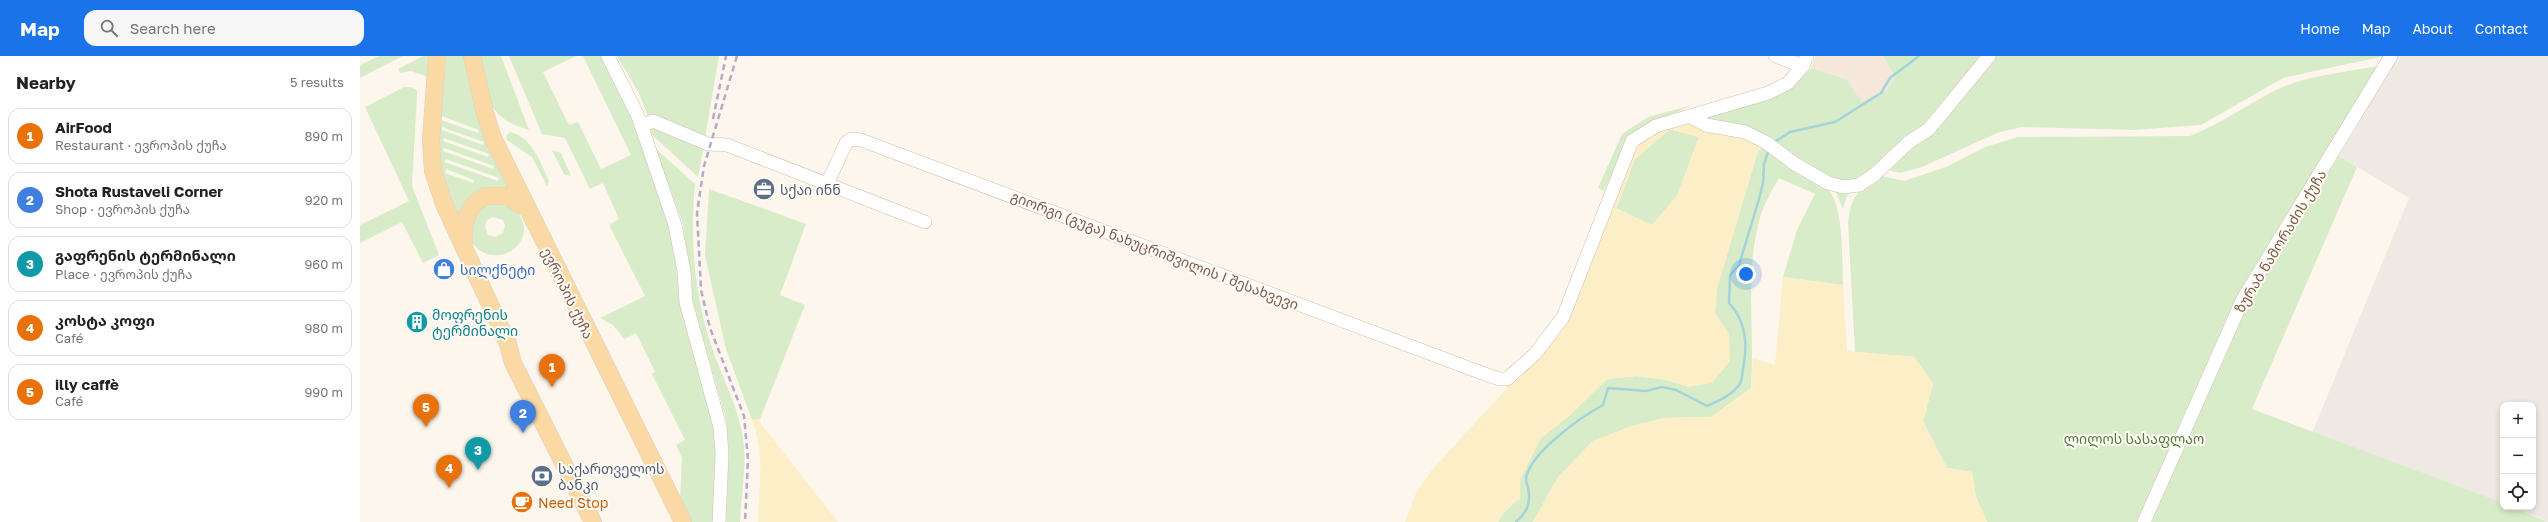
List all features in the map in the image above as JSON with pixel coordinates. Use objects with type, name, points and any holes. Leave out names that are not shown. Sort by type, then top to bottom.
[{"type":"main road","points":[[437,56],[431,134],[433,171],[444,204],[508,344],[513,363],[593,522]]},
{"type":"main road","name":"ევროპის ქუჩა","points":[[472,56],[484,113],[493,138],[526,208],[683,522]]},
{"type":"main road","points":[[465,250],[463,231],[465,218],[476,202],[485,196],[497,194],[507,196],[526,208]]},
{"type":"street","points":[[608,56],[625,88],[641,126],[675,225],[684,270],[686,302],[720,427],[722,455],[719,522]]},
{"type":"street","points":[[1689,116],[1768,93],[1788,83],[1805,61],[1775,56]]},
{"type":"street","points":[[1689,116],[1706,125],[1744,132],[1756,137],[1828,183],[1843,187],[1859,186],[1874,175],[1909,142],[1929,128],[1989,56]]},
{"type":"street","name":"ზურაბ ნამორაძის ქუჩა","points":[[2144,522],[2243,299],[2391,56]]},
{"type":"street","name":"გიორგი (გუგა) ნახუცრიშვილის I შესახვევი","points":[[827,184],[846,143],[851,139],[861,140],[1490,376],[1500,379],[1507,379],[1536,353],[1563,317],[1632,140],[1656,126],[1689,116]]},
{"type":"street","points":[[641,126],[653,121],[658,122],[708,144],[727,145],[925,222]]},
{"type":"shaded area","points":[[1816,56],[1883,56],[1895,77],[1888,89],[1860,101],[1846,79],[1811,68]]},
{"type":"shaded area","points":[[2397,56],[2548,56],[2548,521],[2519,510],[2536,510],[2536,402],[2500,402],[2500,503],[2312,433],[2409,198],[2339,156]]},
{"type":"green space","points":[[379,56],[403,56],[360,78],[360,65]]},
{"type":"green space","points":[[423,56],[429,56],[427,77],[411,71],[400,73],[398,69]]},
{"type":"green space","points":[[443,56],[468,56],[512,192],[500,189],[457,222],[441,180],[437,142]],"holes":[[[442,116],[479,130],[478,133],[441,120]],[[442,127],[484,142],[483,145],[442,130]],[[444,138],[489,154],[488,157],[443,141]],[[444,148],[494,166],[493,169],[443,151]],[[446,159],[499,178],[498,181],[444,162]],[[446,169],[474,180],[473,183],[445,173]]]},
{"type":"green space","points":[[478,56],[501,56],[529,130],[514,125],[504,119],[496,111],[487,94]]},
{"type":"green space","points":[[509,56],[576,56],[543,72],[569,125],[578,122],[601,169],[631,155],[583,56],[602,56],[623,92],[666,211],[713,419],[717,455],[713,522],[688,522],[680,500],[682,458],[676,445],[685,440],[652,374],[655,372],[636,333],[624,339],[613,325],[600,318],[645,296],[609,225],[619,219],[603,183],[590,189],[565,138],[542,134]]},
{"type":"green space","points":[[617,56],[719,56],[705,138],[648,117],[639,93]]},
{"type":"green space","points":[[1883,56],[1986,56],[1927,127],[1858,182],[1844,184],[1711,122],[1706,116],[1749,105],[1776,95],[1800,79],[1811,68],[1846,79],[1861,101],[1888,89],[1895,77]]},
{"type":"green space","points":[[1994,56],[2385,56],[2283,78],[2201,125],[2134,130],[2021,127],[1997,133],[1922,167],[1900,173],[1884,169]]},
{"type":"green space","name":"ლილოს სასაფლაო","points":[[2383,65],[2211,356],[2224,360],[2248,297],[2339,156],[2357,167],[2252,409],[2500,502],[2500,510],[2519,510],[2548,522],[1987,522],[1976,497],[1972,472],[1947,468],[1923,421],[1933,384],[1914,357],[1855,352],[1848,222],[1851,206],[1860,190],[1878,175],[1904,181],[1946,167],[1985,147],[2018,137],[2190,136],[2212,126],[2276,90],[2301,81],[2328,74]]},
{"type":"green space","points":[[404,87],[411,87],[417,90],[412,186],[439,255],[423,263],[402,222],[360,243],[360,225],[409,201],[365,107]]},
{"type":"green space","points":[[1692,105],[1644,128],[1628,139],[1604,191],[1598,188],[1622,134],[1648,117]]},
{"type":"green space","points":[[652,127],[704,144],[698,177],[650,133]]},
{"type":"green space","points":[[1670,129],[1699,137],[1677,196],[1652,225],[1616,209],[1635,159]]},
{"type":"green space","points":[[510,132],[524,139],[535,152],[549,181],[547,186],[532,157],[507,140],[506,136]]},
{"type":"green space","points":[[1766,145],[1808,172],[1824,185],[1835,200],[1840,223],[1843,285],[1783,277],[1797,230],[1815,194],[1779,178],[1761,214],[1753,257],[1751,279],[1751,388],[1711,417],[1664,418],[1635,425],[1593,441],[1558,477],[1533,522],[1498,522],[1503,513],[1520,498],[1520,479],[1541,438],[1570,415],[1607,379],[1636,376],[1668,380],[1688,387],[1729,335],[1715,313],[1717,288],[1758,151]]},
{"type":"green space","points":[[655,148],[695,184],[693,245],[697,285],[705,325],[715,357],[735,407],[744,446],[744,474],[740,522],[726,522],[729,452],[726,419],[692,300],[683,224]]},
{"type":"green space","points":[[552,150],[561,153],[571,176],[564,174]]},
{"type":"green space","points":[[1833,186],[1854,188],[1847,196],[1843,209]]},
{"type":"green space","points":[[709,189],[806,224],[780,295],[805,305],[760,419],[752,420],[726,349],[705,256]]},
{"type":"green space","points":[[502,203],[518,213],[523,223],[524,234],[520,243],[512,250],[503,254],[492,255],[481,251],[471,242],[471,216],[484,204]],"holes":[[[493,217],[503,220],[505,226],[503,233],[495,237],[488,235],[485,226],[487,220]]]},
{"type":"sand","points":[[1687,121],[1741,135],[1766,145],[1758,151],[1717,288],[1715,313],[1729,335],[1730,361],[1712,383],[1688,387],[1668,380],[1637,376],[1607,379],[1570,415],[1541,438],[1520,479],[1520,498],[1503,513],[1498,522],[1405,522],[1416,493],[1431,471],[1507,388],[1506,382],[1567,318],[1633,148],[1643,135]],"holes":[[[1670,129],[1699,137],[1677,196],[1652,225],[1616,208],[1635,159]]]},
{"type":"sand","points":[[1783,277],[1843,285],[1847,351],[1914,357],[1933,384],[1923,422],[1947,468],[1972,472],[1976,497],[1987,522],[1533,522],[1558,477],[1593,441],[1635,425],[1664,418],[1711,417],[1751,388],[1753,358],[1775,365]]},
{"type":"sand","points":[[760,419],[761,424],[838,522],[758,522],[760,457],[759,445],[752,420]]},
{"type":"waterway","points":[[1773,143],[1790,132],[1835,122],[1881,93],[1890,78],[1919,56]]},
{"type":"waterway","points":[[1516,522],[1528,506],[1529,493],[1526,478],[1537,457],[1558,436],[1582,418],[1603,405],[1608,388],[1646,391],[1662,387],[1676,390],[1707,406],[1729,395],[1740,384],[1745,360],[1745,342],[1742,325],[1735,310],[1729,303],[1730,275],[1739,265],[1759,199],[1763,183],[1764,164],[1769,149]]},
{"type":"railway","points":[[713,119],[726,56]]},
{"type":"railway","points":[[737,56],[704,166],[697,213],[701,290],[710,328],[744,416],[748,459],[745,522]]},
{"type":"place","name":"სქაი ინნ","points":[[764,189]]},
{"type":"place","name":"სილქნეტი","points":[[444,269]]},
{"type":"place","name":"მოფრენის ტერმინალი","points":[[417,322]]},
{"type":"place","name":"AirFood","points":[[552,387]]},
{"type":"place","name":"illy caffè","points":[[426,427]]},
{"type":"place","name":"Shota Rustaveli Corner","points":[[523,433]]},
{"type":"place","name":"გაფრენის ტერმინალი","points":[[478,470]]},
{"type":"place","name":"საქართველოს ბანკი","points":[[542,476]]},
{"type":"place","name":"კოსტა კოფი","points":[[449,488]]},
{"type":"place","name":"Need Stop","points":[[522,502]]}]
